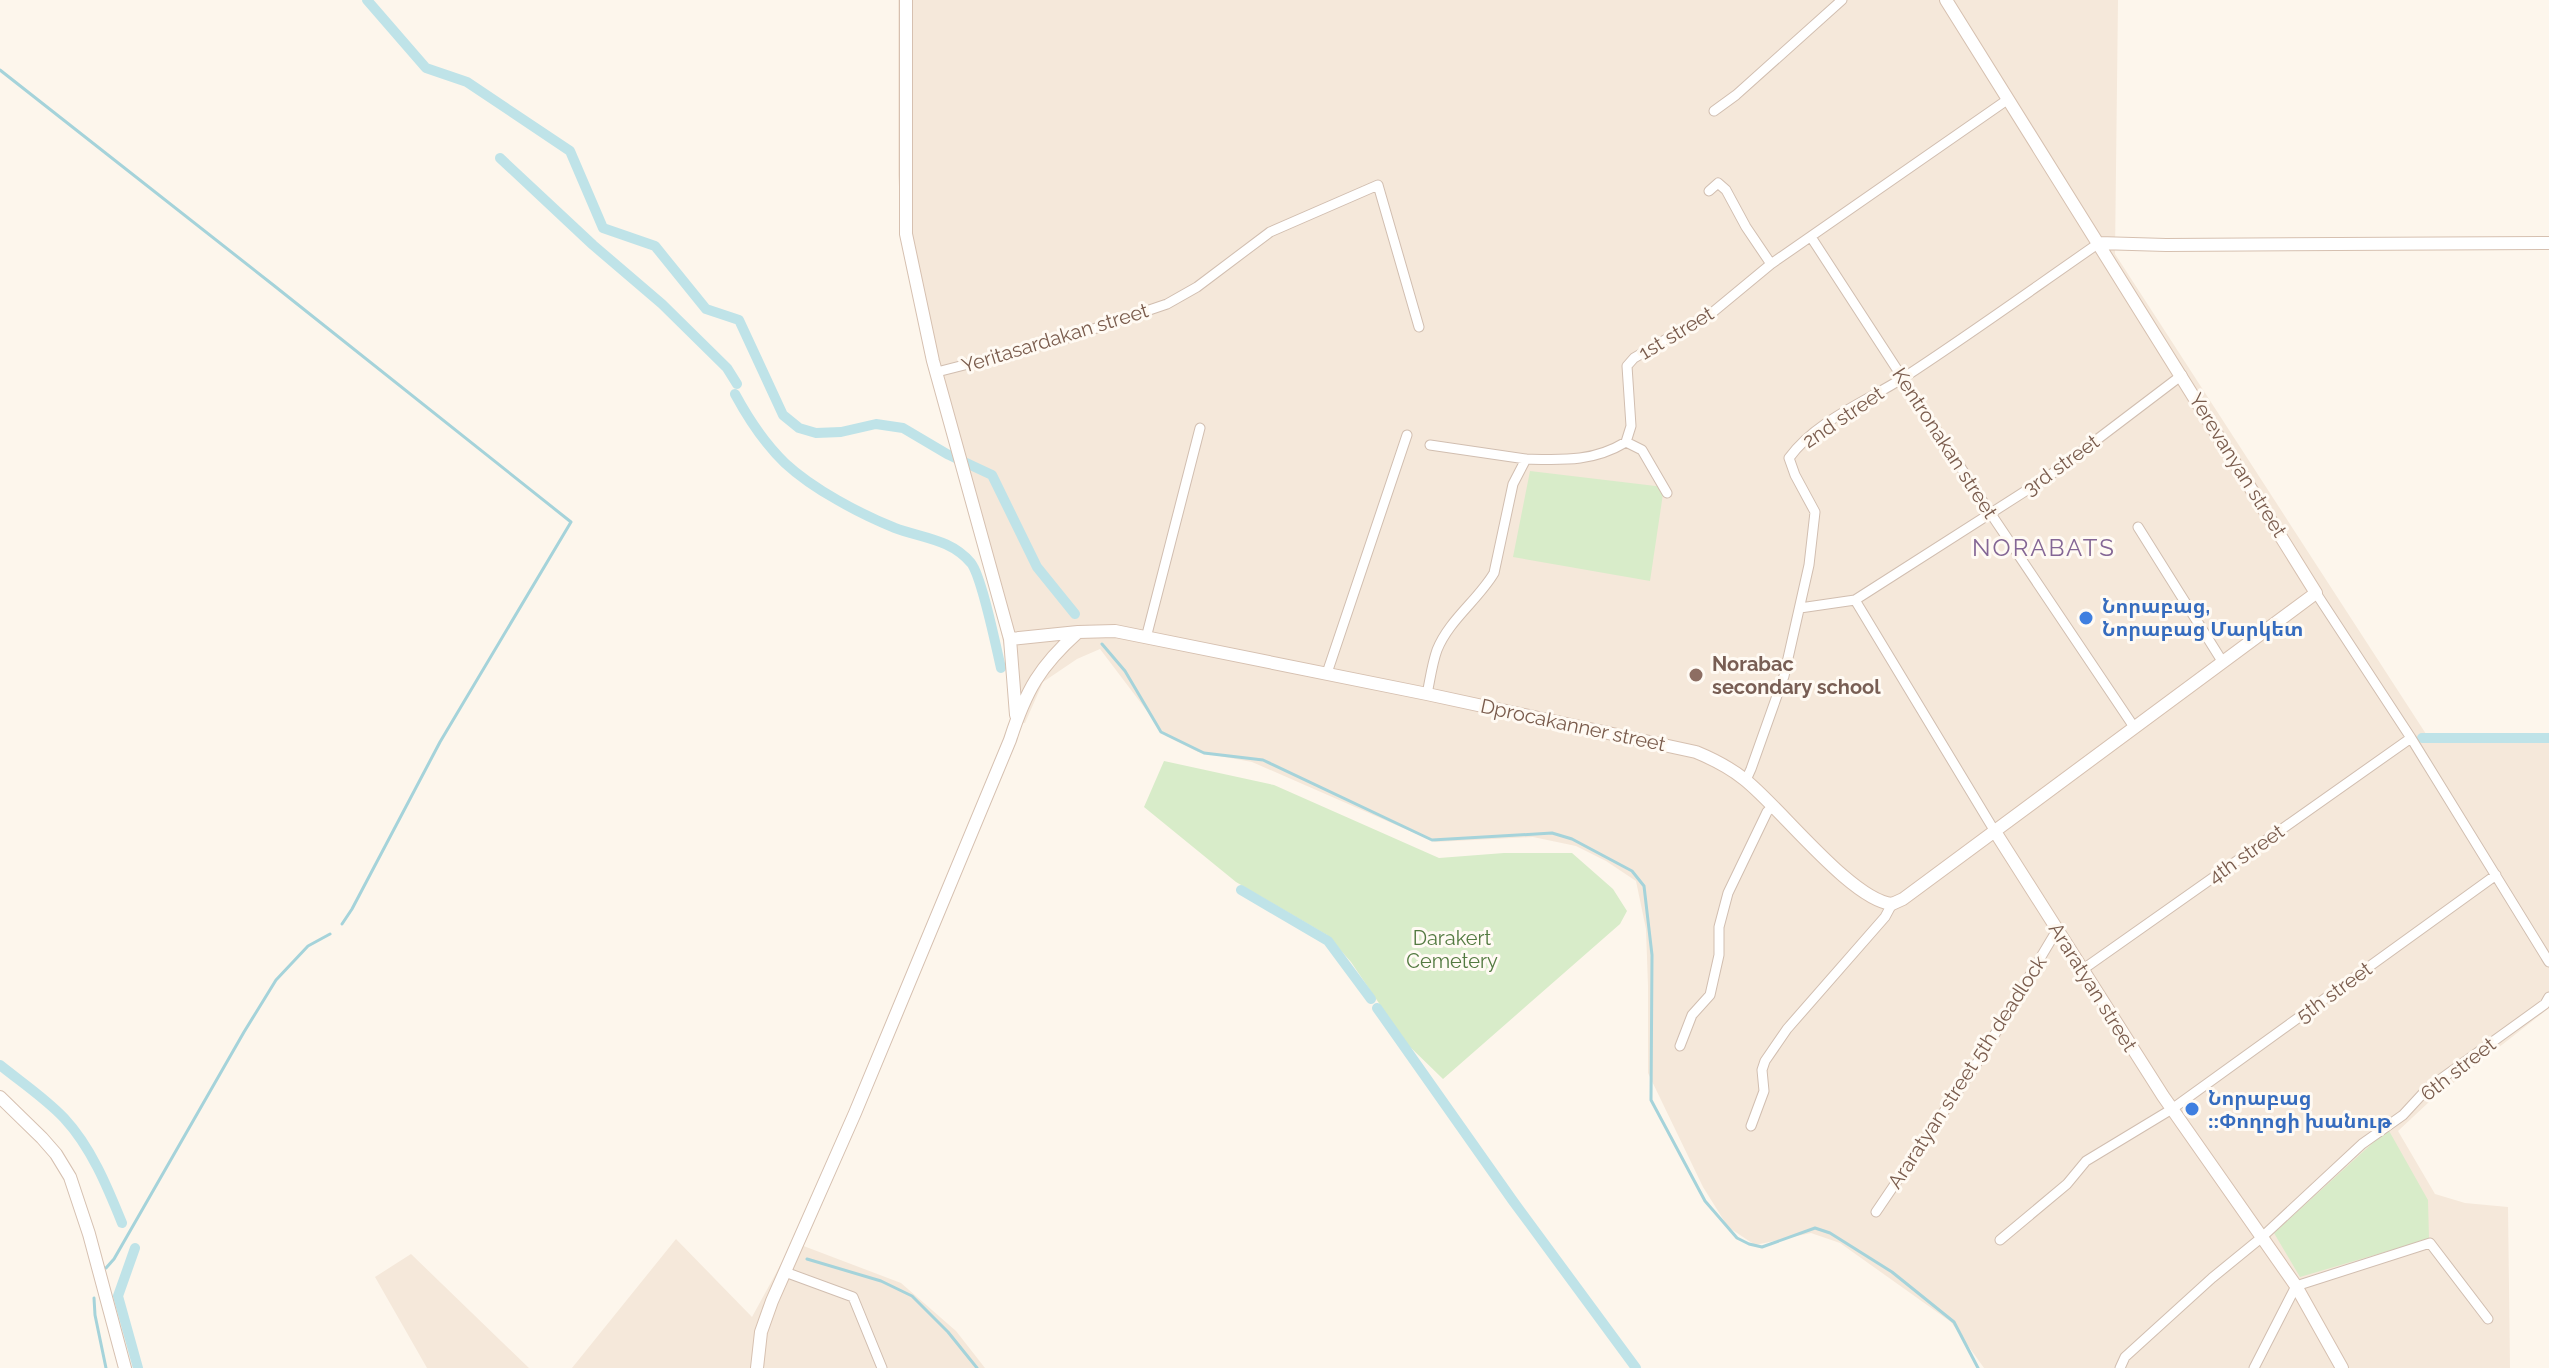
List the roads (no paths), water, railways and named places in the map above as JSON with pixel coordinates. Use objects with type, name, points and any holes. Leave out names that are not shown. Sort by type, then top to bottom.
[{"type":"main road","points":[[906,0],[906,234],[937,372],[1010,639],[1016,721]]},
{"type":"main road","name":"Yerevanyan street","points":[[1946,0],[2316,593]]},
{"type":"main road","points":[[2099,243],[2549,243]]},
{"type":"main road","points":[[1892,904],[1903,899],[2316,593]]},
{"type":"main road","name":"Dprocakanner street","points":[[1010,639],[1115,631],[1696,752],[1722,763],[1746,780],[1858,889],[1871,899],[1892,904]]},
{"type":"main road","points":[[757,1368],[761,1332],[785,1272],[1031,685],[1052,655],[1078,632]]},
{"type":"main road","name":"Araratyan street","points":[[1994,830],[2172,1109],[2296,1286],[2342,1368]]},
{"type":"main road","points":[[0,1097],[56,1154],[70,1177],[89,1234],[125,1368]]},
{"type":"street","points":[[1714,111],[1842,0]]},
{"type":"street","name":"1st street","points":[[1626,442],[1631,426],[1627,366],[1647,349],[1713,312],[1771,264],[2007,100]]},
{"type":"street","points":[[1709,191],[1718,183],[1726,190],[1771,264]]},
{"type":"street","name":"Yeritasardakan street","points":[[937,372],[1058,341],[1167,304],[1197,287],[1270,232],[1378,185],[1419,327]]},
{"type":"street","name":"Kentronakan street","points":[[1811,237],[2134,727]]},
{"type":"street","name":"2nd street","points":[[1746,780],[1784,676],[1809,565],[1815,512],[1789,458],[1798,446],[1832,420],[1903,378],[2099,243]]},
{"type":"street","name":"3rd street","points":[[1855,600],[2049,476],[2182,375]]},
{"type":"street","points":[[1146,638],[1200,428]]},
{"type":"street","points":[[1327,673],[1407,435]]},
{"type":"street","points":[[1430,445],[1526,459],[1586,458],[1609,452],[1626,442],[1642,450],[1667,493]]},
{"type":"street","points":[[1427,694],[1437,650],[1452,624],[1487,586],[1494,573],[1513,484],[1526,459]]},
{"type":"street","points":[[2138,527],[2222,661]]},
{"type":"street","points":[[2316,593],[2411,738],[2549,962]]},
{"type":"street","points":[[1800,608],[1855,600]]},
{"type":"street","name":"Araratyan street","points":[[1855,600],[1994,830]]},
{"type":"street","name":"4th street","points":[[2082,970],[2411,738]]},
{"type":"street","points":[[1680,1046],[1692,1015],[1710,995],[1719,955],[1719,927],[1728,893],[1767,812],[1773,806]]},
{"type":"street","name":"5th street","points":[[2000,1240],[2067,1184],[2086,1161],[2172,1109],[2496,875]]},
{"type":"street","points":[[1751,1126],[1764,1091],[1762,1070],[1765,1061],[1787,1029],[1885,917],[1892,904]]},
{"type":"street","name":"Araratyan street 5th deadlock","points":[[1876,1212],[1983,1054],[2057,930]]},
{"type":"street","name":"6th street","points":[[2120,1368],[2125,1357],[2261,1238],[2362,1144],[2403,1115],[2427,1089],[2545,1004],[2549,997]]},
{"type":"street","points":[[2254,1368],[2296,1286],[2430,1243],[2488,1319]]},
{"type":"street","points":[[785,1272],[853,1297],[882,1368]]},
{"type":"waterway","points":[[367,0],[426,68],[467,82],[570,151],[603,228],[655,246],[706,309],[739,320],[783,415],[799,428],[816,433],[841,432],[876,424],[903,428],[947,454],[992,475],[1037,567],[1075,614]]},
{"type":"waterway","points":[[0,70],[571,522],[440,742],[342,924]]},
{"type":"waterway","points":[[500,158],[662,304],[727,368],[737,384]]},
{"type":"waterway","points":[[735,394],[771,448],[809,482],[881,522],[945,544],[971,563],[984,597],[1001,668]]},
{"type":"waterway","points":[[1102,644],[1125,671],[1161,732],[1204,753],[1263,760],[1432,840],[1552,833],[1572,839],[1632,871],[1644,886],[1652,955],[1651,1100],[1705,1201],[1737,1238],[1749,1244],[1762,1247],[1815,1228],[1830,1233],[1892,1272],[1954,1322],[1978,1368]]},
{"type":"waterway","points":[[2422,738],[2549,738]]},
{"type":"waterway","points":[[1241,890],[1328,941],[1371,999]]},
{"type":"waterway","points":[[106,1268],[276,980],[308,946],[330,934]]},
{"type":"waterway","points":[[1377,1008],[1636,1368]]},
{"type":"waterway","points":[[0,1065],[49,1104],[74,1129],[98,1168],[122,1223]]},
{"type":"waterway","points":[[135,1248],[118,1296],[138,1368]]},
{"type":"waterway","points":[[807,1259],[881,1281],[912,1296],[948,1332],[977,1368]]},
{"type":"waterway","points":[[94,1298],[106,1368]]},
{"type":"place","name":"Նորաբաց, Նորաբաց Մարկետ","points":[[2086,618]]},
{"type":"place","name":"Norabac secondary school","points":[[1696,675]]},
{"type":"place","name":"Նորաբաց ։։Փողոցի խանութ","points":[[2192,1109]]},
{"type":"district","name":"NORABATS","points":[[2044,547]]},
{"type":"park label","name":"Darakert Cemetery","points":[[1452,950]]}]
